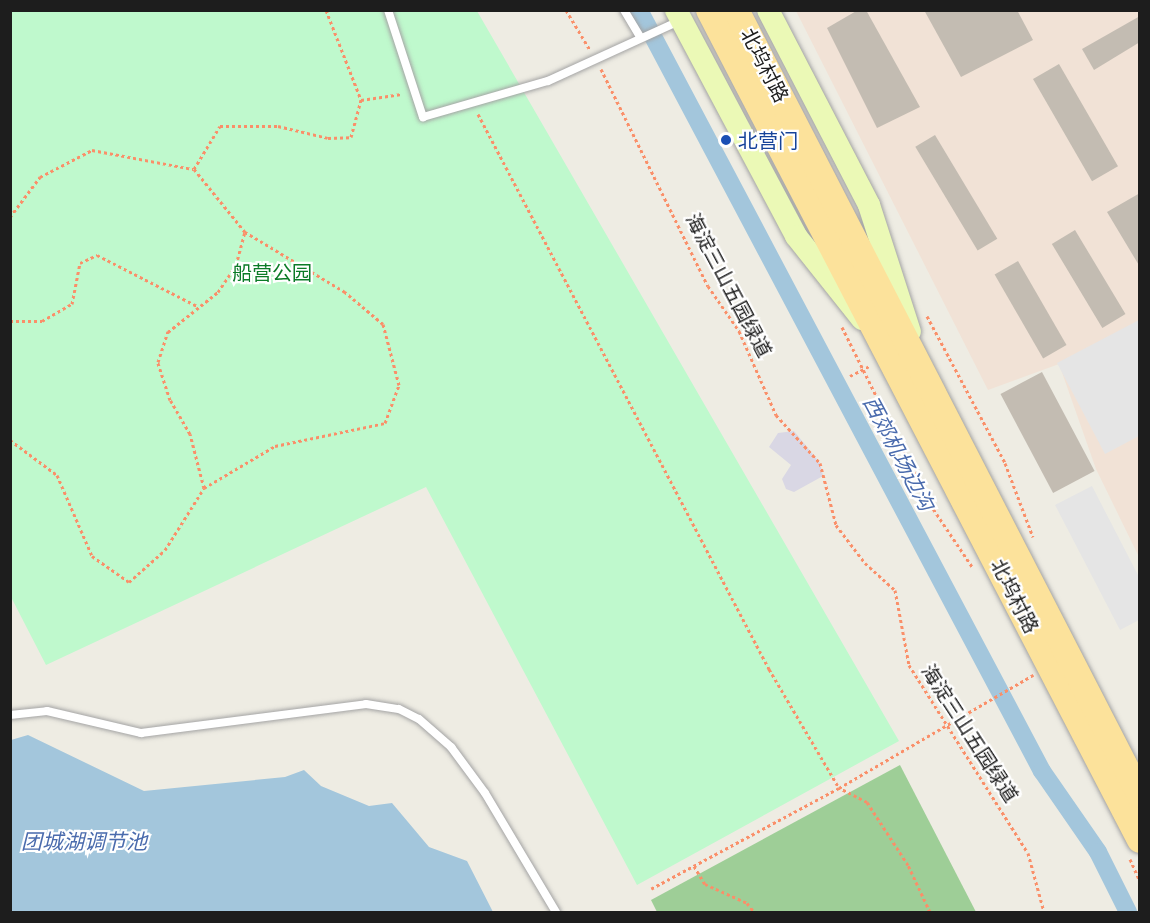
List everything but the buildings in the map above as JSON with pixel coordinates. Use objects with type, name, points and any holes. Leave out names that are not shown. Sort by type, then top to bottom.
[{"type":"main road","name":"北坞村路","points":[[709,10],[880,359],[1132,845]]},
{"type":"main road","name":"北坞村路","points":[[736,10],[1140,795]]},
{"type":"street","name":"北坞村路","points":[[768,10],[869,205],[925,376]]},
{"type":"street","name":"北坞村路","points":[[679,15],[796,236],[880,359]]},
{"type":"lane","points":[[388,10],[423,117],[548,81],[657,31],[679,15]]},
{"type":"lane","points":[[624,10],[642,37]]},
{"type":"lane","points":[[10,716],[48,711],[141,733],[366,704],[399,709],[419,718],[451,747],[492,803],[556,912]]},
{"type":"path","points":[[194,169],[220,126],[278,126],[328,138],[351,136],[361,100],[326,10]]},
{"type":"path","name":"海淀三山五园绿道","points":[[566,10],[595,58],[708,286],[740,331],[776,415],[820,463],[836,525],[865,563],[895,590],[909,665],[1028,853],[1044,912]]},
{"type":"path","points":[[361,100],[416,92]]},
{"type":"path","points":[[472,103],[769,669],[839,788],[867,802],[908,865],[930,912]]},
{"type":"path","points":[[10,217],[40,177],[92,150],[194,169],[244,232],[345,292],[382,324],[399,385],[385,423],[275,446],[204,488],[165,550],[129,582],[92,556],[57,475],[10,440]]},
{"type":"path","points":[[204,488],[190,434],[170,400],[158,362],[168,332],[197,306],[218,292],[236,265],[244,232]]},
{"type":"path","points":[[10,321],[42,321],[72,304],[80,263],[97,255],[197,306]]},
{"type":"path","points":[[923,308],[1005,463],[1037,549]]},
{"type":"path","points":[[837,318],[930,504],[977,574]]},
{"type":"path","points":[[850,376],[880,359]]},
{"type":"path","points":[[1031,667],[1040,685]]},
{"type":"path","points":[[651,889],[839,788],[1035,674]]},
{"type":"path","points":[[1132,845],[1140,881]]},
{"type":"path","points":[[694,866],[705,884],[747,903],[754,912]]},
{"type":"shaded area","points":[[796,11],[1139,11],[1139,557],[1096,469],[1059,364],[988,390]]},
{"type":"shaded area","points":[[1139,320],[1139,436],[1105,454],[1057,363]]},
{"type":"shaded area","points":[[794,431],[820,463],[823,476],[794,492],[786,489],[782,479],[791,465],[769,447],[778,433]]},
{"type":"shaded area","points":[[1092,486],[1139,577],[1139,620],[1120,630],[1055,505]]},
{"type":"green space","name":"船营公园","points":[[10,11],[477,11],[899,741],[637,885],[426,487],[46,665],[11,597]]},
{"type":"green space","points":[[900,765],[976,912],[657,912],[651,900]]},
{"type":"water","name":"团城湖调节池","points":[[28,735],[144,791],[285,777],[304,770],[321,786],[369,806],[392,803],[429,847],[467,861],[493,912],[11,912],[11,740]]},
{"type":"waterway","name":"西郊机场边沟","points":[[639,10],[1042,771],[1098,852],[1128,912]]},
{"type":"place","name":"北营门","points":[[726,140]]}]
